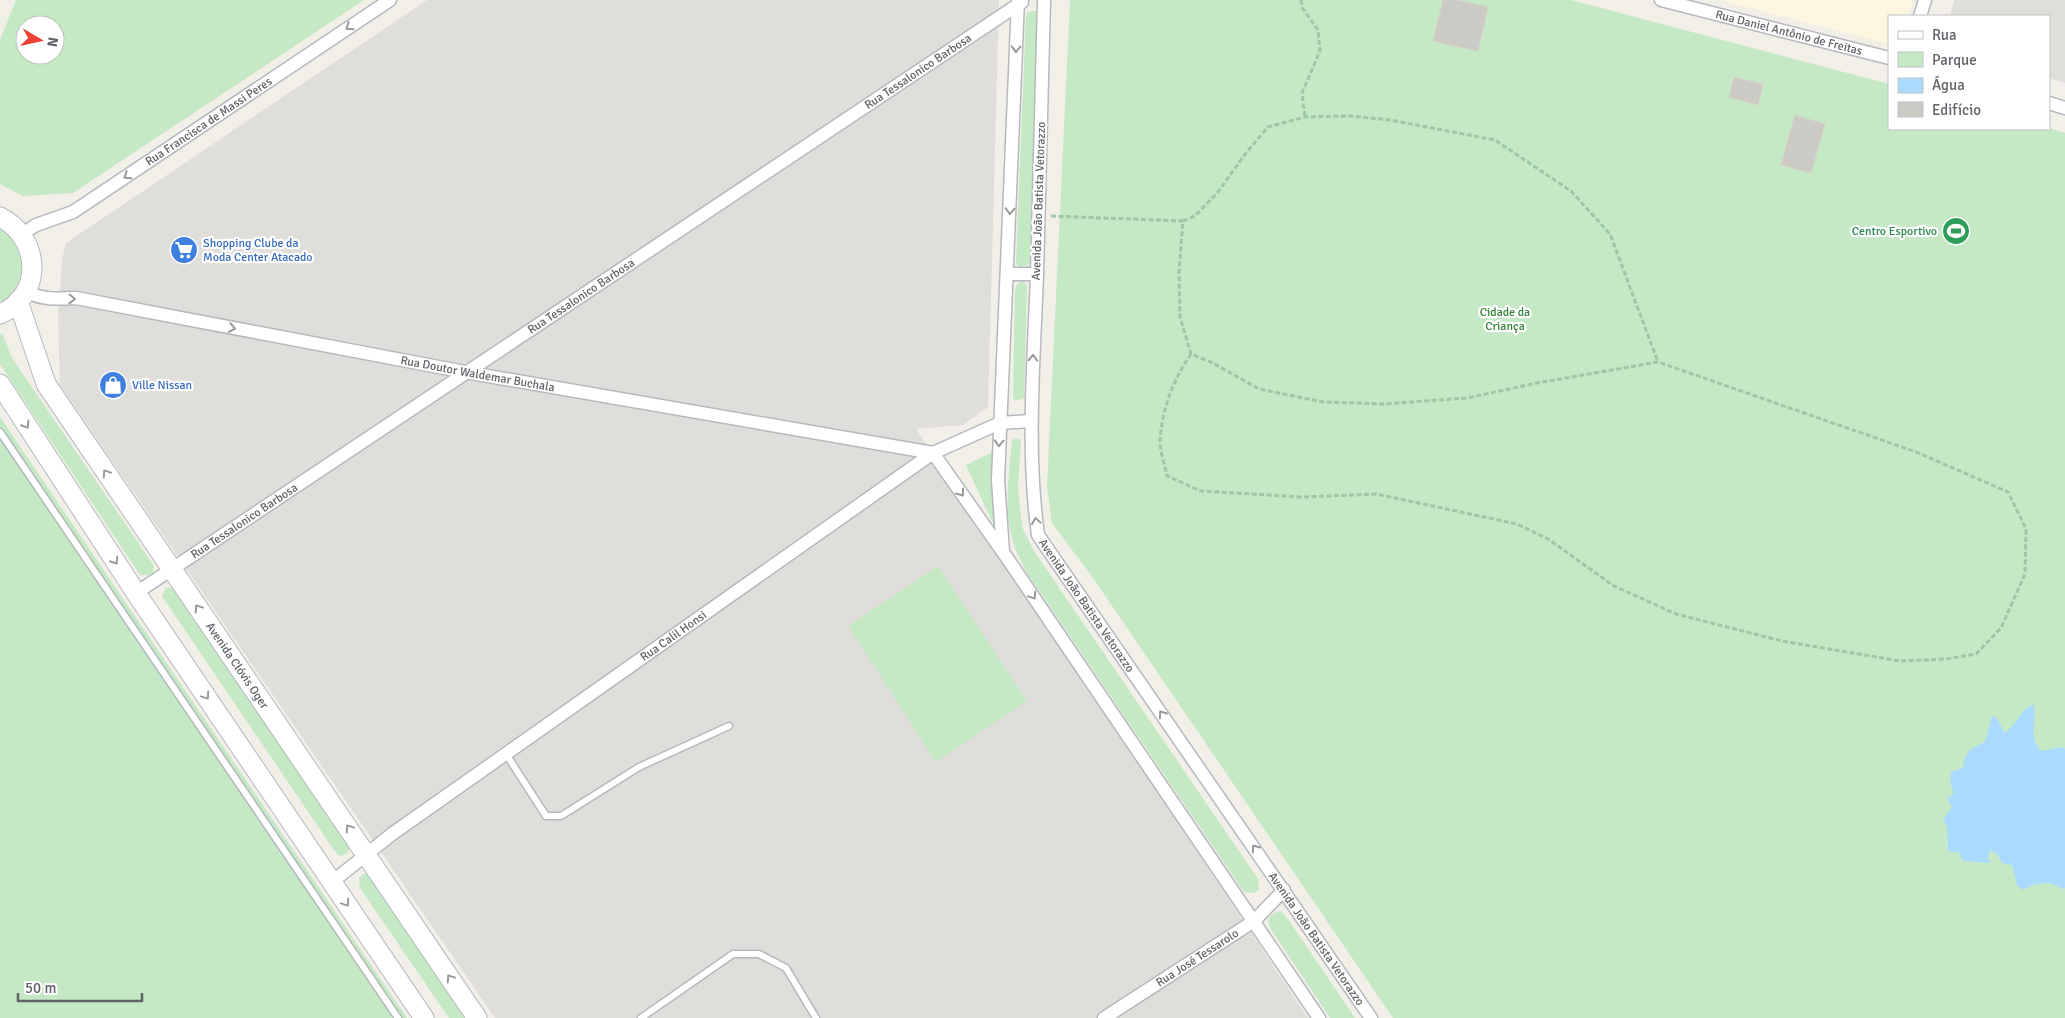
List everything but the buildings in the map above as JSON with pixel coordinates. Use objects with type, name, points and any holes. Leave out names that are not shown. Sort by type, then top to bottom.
[{"type":"main road","points":[[0,217],[9,221],[22,234],[30,251],[32,262],[30,282],[22,296],[0,314]]},
{"type":"main road","name":"Avenida Clóvis Oger","points":[[22,296],[46,384],[477,1018]]},
{"type":"main road","points":[[0,384],[136,593],[424,1018]]},
{"type":"street","name":"Rua Francisca de Massi Peres","points":[[22,234],[36,225],[74,212],[390,0]]},
{"type":"street","name":"Avenida João Batista Vetorazzo","points":[[1044,0],[1037,274],[1030,421],[1032,490],[1038,535],[1371,1018]]},
{"type":"street","name":"Rua Daniel Antônio de Freitas","points":[[1662,0],[1888,58]]},
{"type":"street","points":[[1920,15],[1925,0]]},
{"type":"street","points":[[1003,552],[998,480],[1020,2]]},
{"type":"street","name":"Rua Tessalonico Barbosa","points":[[136,593],[1020,2]]},
{"type":"street","points":[[2050,104],[2065,108]]},
{"type":"street","points":[[1007,274],[1037,274]]},
{"type":"street","name":"Rua Doutor Waldemar Buchala","points":[[22,296],[51,299],[76,298],[465,372],[933,453]]},
{"type":"street","name":"Rua Calil Honsi","points":[[332,882],[366,854],[506,754],[933,453],[1000,423],[1030,421]]},
{"type":"street","points":[[933,453],[1003,552],[1319,1018]]},
{"type":"street","name":"Rua José Tessarolo","points":[[1104,1018],[1254,920],[1284,890]]},
{"type":"lane","points":[[0,432],[398,1018]]},
{"type":"lane","points":[[506,754],[546,816],[553,818],[561,816],[639,767],[730,726]]},
{"type":"lane","points":[[641,1018],[733,954],[760,954],[786,968],[816,1018]]},
{"type":"path","points":[[1302,0],[1303,9],[1318,30],[1320,50],[1302,93],[1306,117]]},
{"type":"path","points":[[1038,216],[1183,221],[1195,216],[1218,192],[1246,153],[1268,127],[1306,117],[1350,116],[1390,120],[1495,140],[1571,191],[1610,234],[1658,362]]},
{"type":"path","points":[[1183,221],[1179,272],[1180,317],[1191,354]]},
{"type":"path","points":[[1191,354],[1213,362],[1259,389],[1324,402],[1383,404],[1467,398],[1537,383],[1658,362],[1916,452],[2008,492],[2026,528],[2025,574],[2001,628],[1976,654],[1946,660],[1900,662],[1829,650],[1676,614],[1614,586],[1548,539],[1517,524],[1376,494],[1302,497],[1202,490],[1167,476],[1160,443],[1169,397],[1177,374],[1191,354]]},
{"type":"shaded area","points":[[427,0],[999,0],[988,407],[963,425],[916,429],[1308,1018],[495,1018],[60,385],[58,318],[62,260],[66,243]]},
{"type":"shaded area","points":[[1720,0],[1913,0],[1908,15],[1888,15],[1888,44]]},
{"type":"shaded area","points":[[1954,0],[2065,0],[2065,83],[2050,78],[2050,15],[1950,15]]},
{"type":"green space","points":[[16,0],[364,0],[73,193],[23,196],[0,184],[0,40]]},
{"type":"green space","name":"Cidade da Criança","points":[[1070,0],[1571,0],[1888,84],[1888,130],[2050,130],[2050,128],[2065,133],[2065,1018],[1393,1018],[1091,575],[1052,523],[1047,487]]},
{"type":"green space","points":[[1036,11],[1038,15],[1030,261],[1028,265],[1019,267],[1016,264],[1026,16],[1028,12]]},
{"type":"green space","points":[[0,226],[10,233],[17,243],[21,253],[22,265],[16,287],[0,304]]},
{"type":"green space","points":[[1023,281],[1027,286],[1024,398],[1016,401],[1013,398],[1015,288],[1018,283]]},
{"type":"green space","points":[[2,333],[12,358],[154,566],[153,572],[149,575],[140,575],[0,364],[0,335]]},
{"type":"green space","points":[[0,417],[407,1018],[0,1018]]},
{"type":"green space","points":[[1018,438],[1021,442],[1018,487],[1022,527],[1034,551],[1258,879],[1259,889],[1255,893],[1244,892],[1025,570],[1014,545],[1008,506],[1008,479],[1012,440]]},
{"type":"green space","points":[[995,451],[996,530],[966,465]]},
{"type":"green space","points":[[938,566],[1027,701],[936,762],[848,626]]},
{"type":"green space","points":[[175,587],[348,841],[350,848],[347,854],[339,856],[334,850],[162,596],[166,588]]},
{"type":"green space","points":[[371,873],[469,1018],[449,1018],[360,888],[359,878],[363,874]]},
{"type":"green space","points":[[1281,911],[1355,1018],[1330,1018],[1270,928],[1268,921],[1272,914]]},
{"type":"water","points":[[2033,704],[2035,740],[2041,751],[2061,747],[2065,749],[2065,888],[2062,889],[2052,884],[2042,883],[2022,890],[2017,885],[2012,865],[2002,863],[1998,855],[1990,850],[1988,857],[1990,863],[1963,861],[1959,853],[1948,851],[1947,826],[1943,820],[1952,807],[1947,799],[1954,793],[1950,782],[1951,772],[1963,768],[1969,751],[1985,742],[1992,716],[1996,717],[2005,733],[2025,710]]},
{"type":"place","name":"Centro Esportivo","points":[[1956,231]]},
{"type":"place","name":"Shopping Clube da Moda Center Atacado","points":[[184,250]]},
{"type":"place","name":"Ville Nissan","points":[[113,385]]}]
